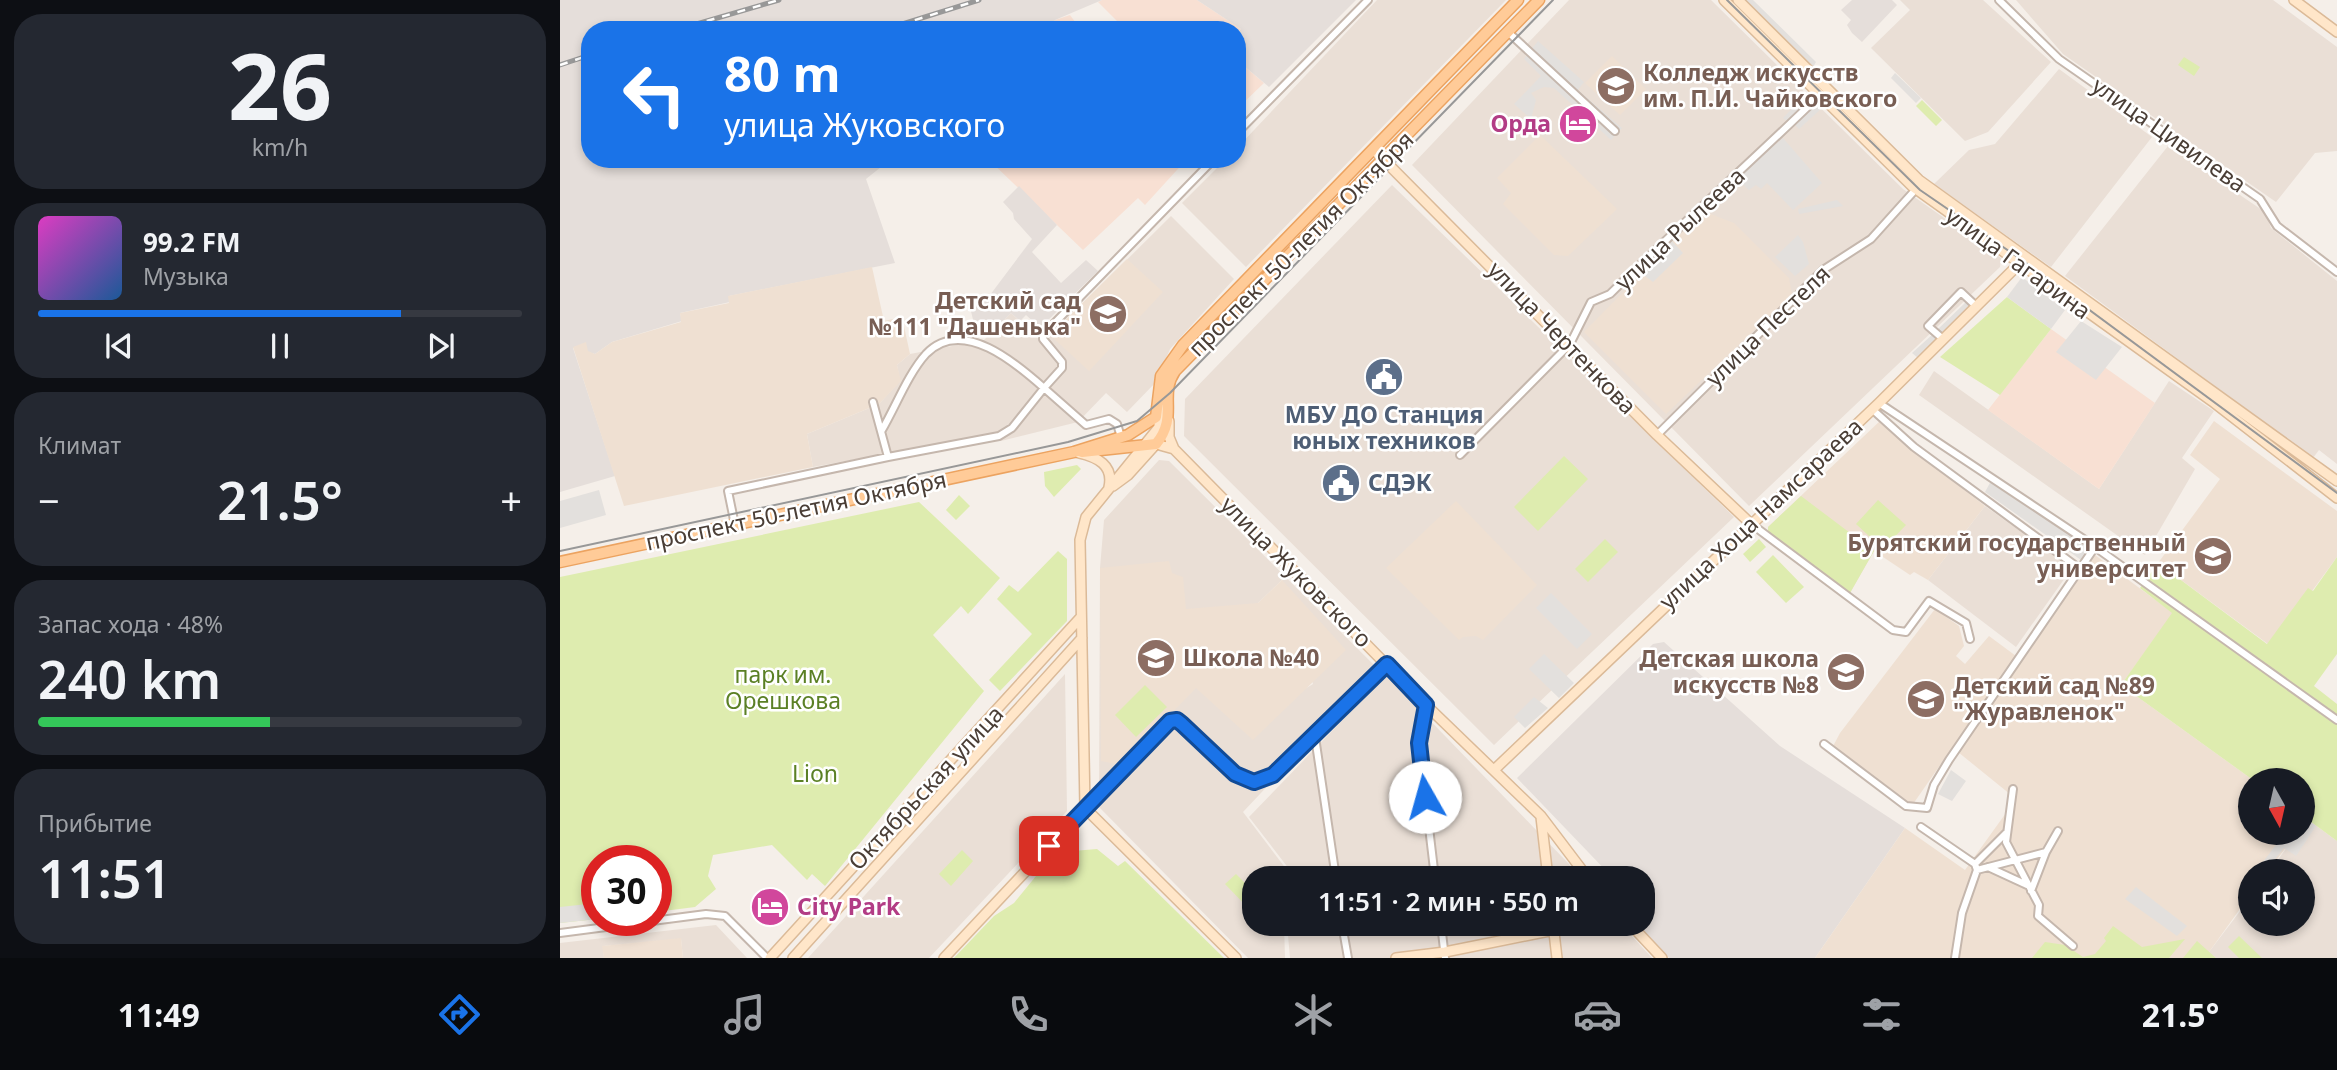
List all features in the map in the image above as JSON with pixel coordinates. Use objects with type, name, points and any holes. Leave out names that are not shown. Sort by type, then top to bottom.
[{"type":"main road","name":"проспект 50-летия Октября","points":[[560,562],[1074,452],[1140,430],[1152,421],[1159,404],[1161,376],[1183,345],[1375,151],[1518,0]]},
{"type":"main road","name":"проспект 50-летия Октября","points":[[1074,452],[1156,444],[1166,431],[1169,421],[1168,390],[1175,371],[1385,160],[1539,0]]},
{"type":"street","points":[[1246,124],[1368,0]]},
{"type":"street","name":"улица Гагарина","points":[[1724,0],[1916,189],[2023,260],[2337,481]]},
{"type":"street","name":"улица Гагарина","points":[[1738,0],[1902,165],[2337,498]]},
{"type":"street","points":[[2294,0],[2337,32]]},
{"type":"street","name":"улица Цивилева","points":[[2002,1],[2059,59],[2260,199],[2277,226],[2337,272]]},
{"type":"street","points":[[1508,32],[1615,131]]},
{"type":"street","name":"улица Рылеева","points":[[1460,455],[1570,344],[1591,302],[1610,294],[1704,201],[1752,162],[1820,95]]},
{"type":"street","name":"улица Чертенкова","points":[[1375,151],[1570,344],[1657,435],[1750,523]]},
{"type":"street","points":[[735,525],[728,491],[999,436],[1012,428],[1062,368],[1059,357],[1043,339],[1047,328],[1206,168]]},
{"type":"street","name":"улица Пестеля","points":[[1657,435],[1822,270],[1856,251],[1886,225],[1916,189]]},
{"type":"street","name":"улица Хоца Намсараева","points":[[1494,770],[1875,406],[2023,260]]},
{"type":"street","points":[[1943,339],[1928,326],[1961,292],[1976,306]]},
{"type":"street","points":[[882,430],[924,356],[942,345],[962,342],[991,348],[1014,362],[1086,425],[1109,419],[1117,424],[1121,437]]},
{"type":"street","points":[[873,402],[888,457]]},
{"type":"street","points":[[1159,404],[1159,427],[1083,522],[1079,556],[1085,808],[1236,958]]},
{"type":"street","points":[[1875,406],[2088,542],[2337,720]]},
{"type":"street","points":[[1875,406],[1914,447],[2080,569]]},
{"type":"street","points":[[1169,421],[1169,438],[1174,449]]},
{"type":"street","points":[[1109,489],[1128,475],[1156,444],[1174,449]]},
{"type":"street","name":"улица Жуковского","points":[[1174,449],[1426,705],[1541,816],[1579,866]]},
{"type":"street","points":[[1074,452],[1094,457],[1104,464],[1111,478],[1109,489]]},
{"type":"street","points":[[1750,523],[1893,630],[1906,632],[1929,601],[1966,623],[1970,639]]},
{"type":"street","points":[[1824,744],[1906,806],[1927,808],[1934,785],[1949,760],[2095,547]]},
{"type":"street","name":"Октябрьская улица","points":[[768,958],[1081,617]]},
{"type":"street","name":"Октябрьская улица","points":[[793,958],[1082,638]]},
{"type":"street","points":[[944,958],[1173,719],[1235,774],[1254,782],[1273,775],[1387,664]]},
{"type":"street","points":[[1036,668],[1045,677]]},
{"type":"street","points":[[1426,705],[1419,743],[1434,866]]},
{"type":"street","points":[[987,722],[996,732]]},
{"type":"street","points":[[1315,737],[1334,866]]},
{"type":"street","points":[[2013,789],[2006,842],[2039,905],[2038,916],[2073,946]]},
{"type":"street","points":[[1541,816],[1547,866]]},
{"type":"street","points":[[1921,827],[1976,867],[1988,867],[2046,852]]},
{"type":"street","points":[[2029,888],[2058,831]]},
{"type":"street","points":[[1955,958],[1962,913],[1976,867],[2007,832]]},
{"type":"street","points":[[880,839],[890,850]]},
{"type":"street","points":[[1988,867],[2029,888]]},
{"type":"street","points":[[560,933],[706,915],[725,916],[768,958]]},
{"type":"street","points":[[1344,936],[1348,958]]},
{"type":"street","points":[[1443,936],[1445,955]]},
{"type":"street","points":[[1396,958],[1445,955],[1518,936]]},
{"type":"street","points":[[1554,936],[1557,958]]},
{"type":"street","points":[[1641,936],[1662,958]]},
{"type":"shaded area","points":[[560,0],[1102,0],[1054,21],[581,21],[581,168],[880,168],[866,179],[895,263],[729,296],[730,302],[680,313],[682,321],[612,342],[595,354],[573,348],[615,476],[560,492]]},
{"type":"shaded area","points":[[1197,0],[1229,21],[1117,21],[1098,2]]},
{"type":"shaded area","points":[[1197,0],[1356,0],[1269,87],[1246,68],[1246,21],[1229,21]]},
{"type":"shaded area","points":[[1377,0],[1506,0],[1246,267],[1182,203],[1217,168],[1246,168],[1246,138]]},
{"type":"shaded area","points":[[1569,0],[1711,0],[1903,189],[2001,258],[2000,267],[1749,506],[1412,165]]},
{"type":"shaded area","points":[[1745,0],[1753,0],[1816,62],[1812,69]]},
{"type":"shaded area","points":[[1852,0],[1892,0],[1897,5],[1862,42],[1852,33],[1847,25],[1851,20],[1841,10]]},
{"type":"shaded area","points":[[1900,0],[1983,0],[2051,62],[1988,132],[1965,141],[1871,48],[1910,10]]},
{"type":"shaded area","points":[[2016,0],[2273,0],[2337,47],[2337,151],[2315,153],[2276,202],[2063,54]]},
{"type":"shaded area","points":[[1070,15],[1074,21],[1054,21]]},
{"type":"shaded area","points":[[1538,41],[1584,82],[1578,90],[1622,128],[1611,140],[1554,88],[1544,87],[1531,93],[1536,100],[1531,119],[1514,104],[1541,76],[1524,59]]},
{"type":"shaded area","name":"Колледж искусств им. П.И. Чайковского","points":[[1612,56],[1646,89],[1620,115],[1609,105],[1614,99],[1605,91],[1599,96],[1585,83]]},
{"type":"shaded area","points":[[1246,68],[1264,83],[1246,100]]},
{"type":"shaded area","points":[[2059,69],[2152,137],[2051,267],[1934,184],[1969,150],[1995,144]]},
{"type":"shaded area","points":[[1895,73],[1921,98],[1916,103],[1891,78]]},
{"type":"shaded area","points":[[1807,93],[1812,98],[1788,122],[1783,118]]},
{"type":"shaded area","points":[[1816,102],[1822,108],[1799,129],[1794,124]]},
{"type":"shaded area","points":[[1540,135],[1617,209],[1568,256],[1554,255],[1503,204],[1511,193],[1497,178]]},
{"type":"shaded area","points":[[1783,138],[1822,183],[1793,210],[1767,183],[1761,189],[1756,185],[1749,190],[1736,178]]},
{"type":"shaded area","points":[[2168,146],[2265,212],[2271,228],[2337,281],[2337,464],[2319,450],[2313,458],[2065,276]]},
{"type":"shaded area","points":[[997,168],[1179,168],[1145,205],[1138,198],[1083,250]]},
{"type":"shaded area","points":[[1392,185],[1734,517],[1494,745],[1184,436],[1185,399]]},
{"type":"shaded area","points":[[1019,186],[1057,225],[1032,252],[1061,283],[1086,260],[1098,271],[1040,328],[1026,315],[1020,321],[1011,313],[994,330],[976,332],[969,303],[990,295],[1032,239],[1003,202]]},
{"type":"shaded area","points":[[1837,200],[1843,206],[1799,214],[1798,209]]},
{"type":"shaded area","points":[[1703,211],[1734,223],[1789,278],[1792,294],[1666,414],[1584,332]]},
{"type":"shaded area","points":[[1171,216],[1234,279],[1170,349],[1156,382],[1127,412],[1106,393],[1078,422],[1001,441],[976,437],[813,467],[807,434],[879,404],[900,381],[897,365],[910,354],[984,340],[1011,313],[1043,343]]},
{"type":"shaded area","points":[[1798,235],[1803,242],[1809,264],[1795,276],[1775,257]]},
{"type":"shaded area","points":[[1672,241],[1683,253],[1653,282],[1641,273]]},
{"type":"shaded area","name":"Детский сад №111 \"Дашенька\"","points":[[1127,259],[1163,292],[1089,371],[1050,335]]},
{"type":"shaded area","points":[[872,267],[884,321],[902,317],[910,354],[897,365],[901,381],[879,404],[807,434],[813,467],[624,506],[573,347],[586,342],[588,351],[595,354],[612,342],[681,322],[680,313],[729,303],[728,296]]},
{"type":"shaded area","points":[[2022,277],[2065,310],[2051,329],[2007,297]]},
{"type":"shaded area","points":[[1966,302],[1971,307],[1942,335],[1937,330]]},
{"type":"shaded area","points":[[2081,321],[2122,347],[2096,380],[2056,352]]},
{"type":"shaded area","points":[[2051,329],[2155,403],[2099,489],[1988,410]]},
{"type":"shaded area","points":[[1933,334],[1938,339],[1918,358],[1912,353]]},
{"type":"shaded area","points":[[1934,371],[2099,489],[2169,381],[2214,411],[2182,458],[2195,469],[2145,555],[1919,395]]},
{"type":"shaded area","points":[[1881,420],[1912,449],[1985,506],[1928,580],[1914,572],[1910,575],[1874,551],[1850,593],[1768,527]]},
{"type":"shaded area","points":[[2214,421],[2337,511],[2337,557],[2312,591],[2308,589],[2268,644],[2158,563],[2220,479],[2190,455]]},
{"type":"shaded area","points":[[1159,460],[1169,461],[1378,669],[1243,812],[1284,866],[1242,866],[1242,936],[1284,936],[1285,958],[1248,958],[1099,807],[1100,568],[1104,520]],"holes":[[[1282,580],[1313,684],[1298,693],[1253,739],[1258,603]]]},
{"type":"shaded area","points":[[1991,481],[2090,548],[2081,560],[1985,492]]},
{"type":"shaded area","points":[[599,490],[606,515],[560,528],[560,501]]},
{"type":"shaded area","points":[[1456,501],[1537,585],[1483,640],[1476,636],[1459,640],[1386,568]]},
{"type":"shaded area","points":[[1985,506],[2072,568],[2016,647],[1928,580]]},
{"type":"shaded area","points":[[2095,555],[2173,613],[2121,685],[2238,769],[2238,845],[2288,845],[2277,859],[2238,859],[2238,912],[2209,952],[2216,958],[1815,958],[1905,828],[1965,870],[2016,799],[1958,752]]},
{"type":"shaded area","points":[[1169,561],[1172,573],[1183,577],[1186,609],[1258,603],[1282,580],[1346,650],[1253,740],[1196,688],[1121,765],[1101,761],[1100,568]]},
{"type":"shaded area","points":[[1551,593],[1592,634],[1577,649],[1536,608]]},
{"type":"shaded area","name":"Детский сад №89 \"Журавленок\"","points":[[1935,609],[1959,626],[1964,646],[1956,656],[1965,664],[1989,636],[2016,656],[1911,807],[1831,750],[1840,733]]},
{"type":"shaded area","points":[[1664,642],[1780,746],[1905,828],[1815,958],[1669,958],[1647,936],[1655,936],[1655,866],[1601,866],[1517,778],[1653,644]]},
{"type":"shaded area","points":[[1544,654],[1574,683],[1559,698],[1529,669]]},
{"type":"shaded area","points":[[1065,674],[1067,811],[929,958],[808,958]]},
{"type":"shaded area","points":[[1386,675],[1571,866],[1287,866],[1249,817]]},
{"type":"shaded area","points":[[1534,697],[1548,708],[1525,728],[1514,717]]},
{"type":"shaded area","points":[[1951,770],[1966,781],[1952,801],[1938,794]]},
{"type":"shaded area","points":[[2315,825],[2337,841],[2337,958],[2216,958],[2209,952],[2238,914],[2238,936],[2315,936],[2315,859],[2279,859],[2288,845],[2315,845]]},
{"type":"shaded area","points":[[2276,845],[2303,845],[2296,856],[2284,848],[2275,859],[2265,859]]},
{"type":"shaded area","points":[[2136,887],[2187,926],[2177,936],[2125,899]]},
{"type":"shaded area","points":[[581,905],[581,921],[560,923],[560,907]]},
{"type":"shaded area","points":[[716,925],[747,958],[683,958],[681,939],[603,946],[604,958],[560,958],[560,943],[621,936],[672,936],[672,930]]},
{"type":"shaded area","points":[[1288,936],[1632,936],[1652,958],[1290,958]]},
{"type":"shaded area","points":[[681,938],[683,958],[604,958],[602,946]]},
{"type":"green space","points":[[2184,57],[2200,67],[2194,76],[2178,65]]},
{"type":"green space","points":[[1922,100],[1942,120],[1936,126],[1916,106]]},
{"type":"green space","points":[[2007,297],[2051,329],[2000,395],[1940,357]]},
{"type":"green space","points":[[1564,456],[1588,479],[1538,531],[1514,507]]},
{"type":"green space","points":[[1077,465],[1081,469],[1054,497],[1045,486],[1044,472]]},
{"type":"green space","points":[[959,495],[970,506],[956,520],[946,510]]},
{"type":"green space","points":[[1801,496],[1874,551],[1850,593],[1768,534],[1768,527]]},
{"type":"green space","points":[[1878,500],[1906,525],[1883,549],[1856,524]]},
{"type":"green space","name":"парк им. Орешкова","points":[[919,502],[1000,578],[968,614],[961,606],[933,635],[984,691],[825,886],[812,874],[807,880],[772,845],[713,855],[708,876],[716,889],[695,907],[672,910],[672,845],[581,845],[581,921],[560,923],[560,577]]},
{"type":"green space","points":[[1605,539],[1618,552],[1588,582],[1575,569]]},
{"type":"green space","points":[[1759,539],[1766,547],[1750,562],[1743,554]]},
{"type":"green space","points":[[1058,551],[1067,559],[1067,621],[1000,691],[989,680],[1032,634],[997,599],[1009,585],[1018,592]]},
{"type":"green space","points":[[1773,555],[1804,587],[1786,603],[1756,572]]},
{"type":"green space","points":[[2337,557],[2337,654],[2314,686],[2337,704],[2337,841],[2315,825],[2315,768],[2238,769],[2121,685],[2172,613],[2140,588],[2158,563],[2267,644],[2308,588],[2313,591]]},
{"type":"green space","points":[[1145,685],[1167,707],[1136,737],[1115,715]]},
{"type":"green space","points":[[1097,849],[1118,866],[1125,861],[1224,958],[954,958],[994,916],[1014,903],[1045,865],[1052,870],[1073,851]]},
{"type":"green space","points":[[962,850],[973,861],[951,886],[939,874]]},
{"type":"green space","points":[[1236,874],[1242,880],[1242,902],[1225,884]]},
{"type":"green space","points":[[2113,926],[2142,947],[2185,939],[2169,958],[2032,958],[2045,942],[2065,945],[2083,957],[2095,954],[2106,941],[2104,938]]},
{"type":"green space","points":[[2239,936],[2262,958],[2239,958],[2228,947]]},
{"type":"green space","points":[[2197,941],[2216,958],[2183,958]]},
{"type":"tram line","points":[[560,551],[1068,442],[1137,421],[1170,393],[1553,0]]},
{"type":"tram line","points":[[1727,0],[1920,190],[2022,260],[2337,493]]},
{"type":"railway","points":[[707,21],[779,0]]},
{"type":"railway","points":[[912,21],[979,0]]},
{"type":"railway","points":[[560,65],[581,58]]},
{"type":"place","name":"Колледж искусств им. П.И. Чайковского","points":[[1616,86]]},
{"type":"place","name":"Орда","points":[[1578,124]]},
{"type":"place","name":"Детский сад №111 \"Дашенька\"","points":[[1108,314]]},
{"type":"place","name":"МБУ ДО Станция юных техников","points":[[1384,377]]},
{"type":"place","name":"СДЭК","points":[[1341,483]]},
{"type":"place","name":"Бурятский государственный университет","points":[[2213,556]]},
{"type":"place","name":"Школа №40","points":[[1156,658]]},
{"type":"place","name":"Детская школа искусств №8","points":[[1846,672]]},
{"type":"place","name":"Детский сад №89 \"Журавленок\"","points":[[1926,699]]},
{"type":"place","name":"City Park","points":[[770,907]]},
{"type":"route","points":[[1049,846],[1173,719],[1182,724],[1235,774],[1254,782],[1273,775],[1387,664],[1426,705],[1419,743],[1425,797]]},
{"type":"park label","name":"Lion","points":[[815,774]]}]
